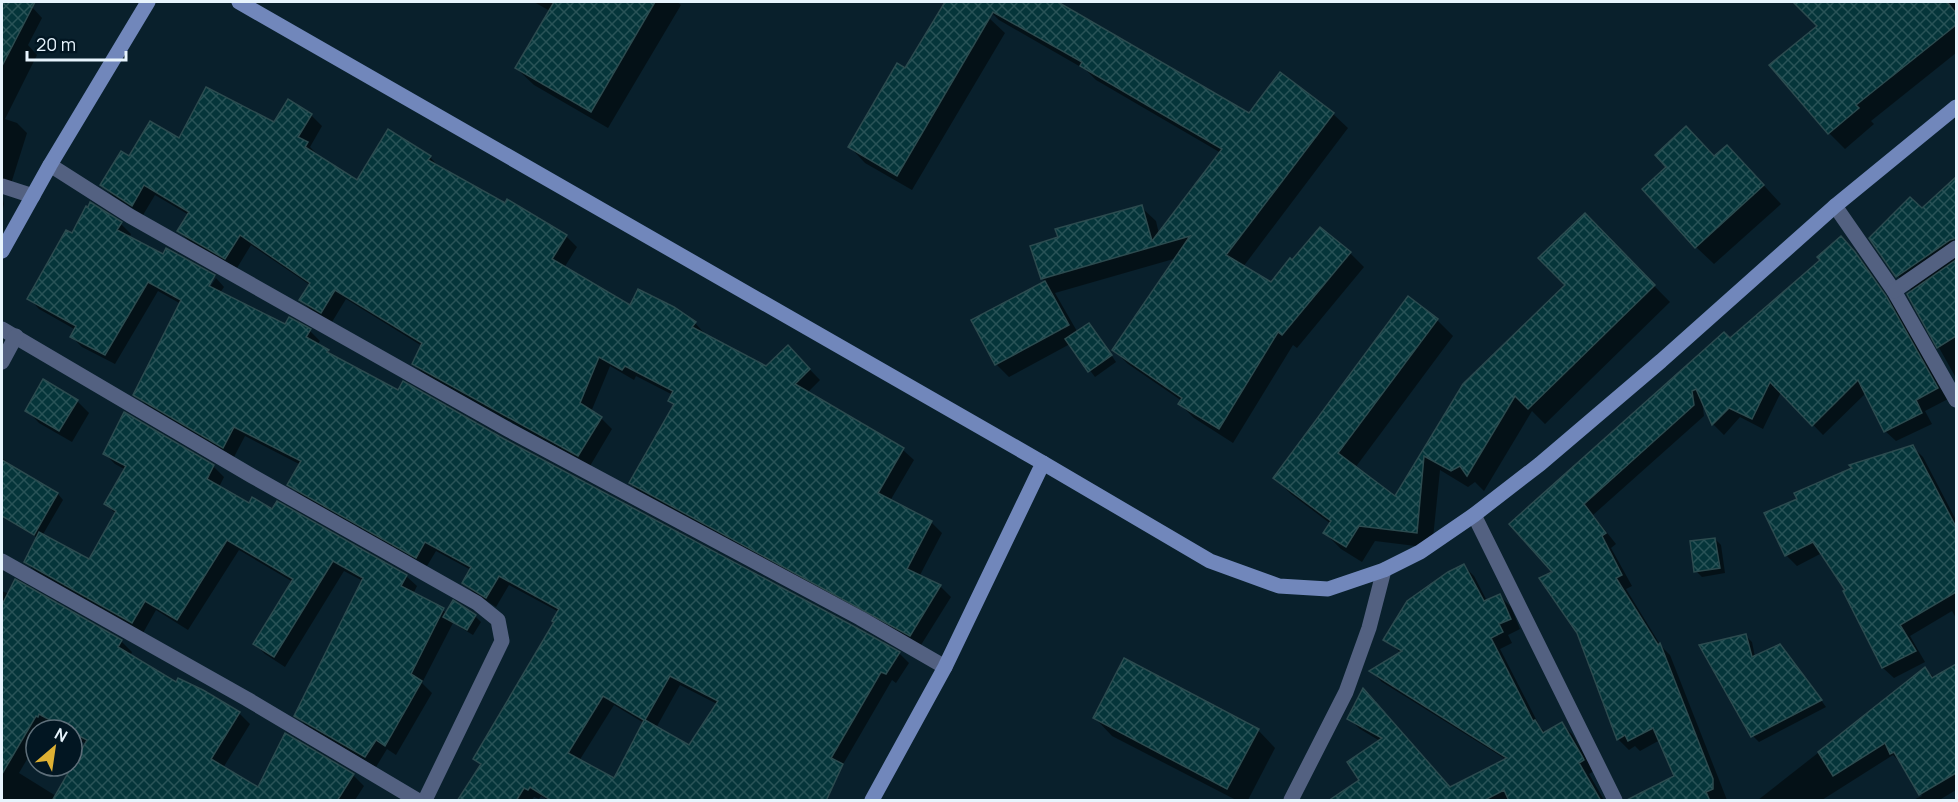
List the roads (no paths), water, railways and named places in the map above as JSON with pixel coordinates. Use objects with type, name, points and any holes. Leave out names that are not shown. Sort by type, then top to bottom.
[{"type":"street","points":[[2,251],[50,165],[148,2]]},
{"type":"street","points":[[239,2],[1210,561],[1279,586],[1328,589],[1384,570],[1420,552],[1474,515],[1540,464],[1661,361],[1835,206],[1956,107]]},
{"type":"street","points":[[50,165],[130,216],[509,430],[860,618],[945,667]]},
{"type":"street","points":[[2,186],[33,196]]},
{"type":"street","points":[[1835,206],[1894,291],[1956,400]]},
{"type":"street","points":[[1894,291],[1956,248]]},
{"type":"street","points":[[2,329],[252,476],[477,603],[498,620],[502,641],[424,801]]},
{"type":"street","points":[[2,362],[16,336]]},
{"type":"street","points":[[872,801],[945,667],[1043,463]]},
{"type":"street","points":[[1474,515],[1615,801]]},
{"type":"street","points":[[2,561],[247,699],[393,795],[417,801]]},
{"type":"street","points":[[1291,801],[1346,692],[1369,628],[1384,570]]}]
